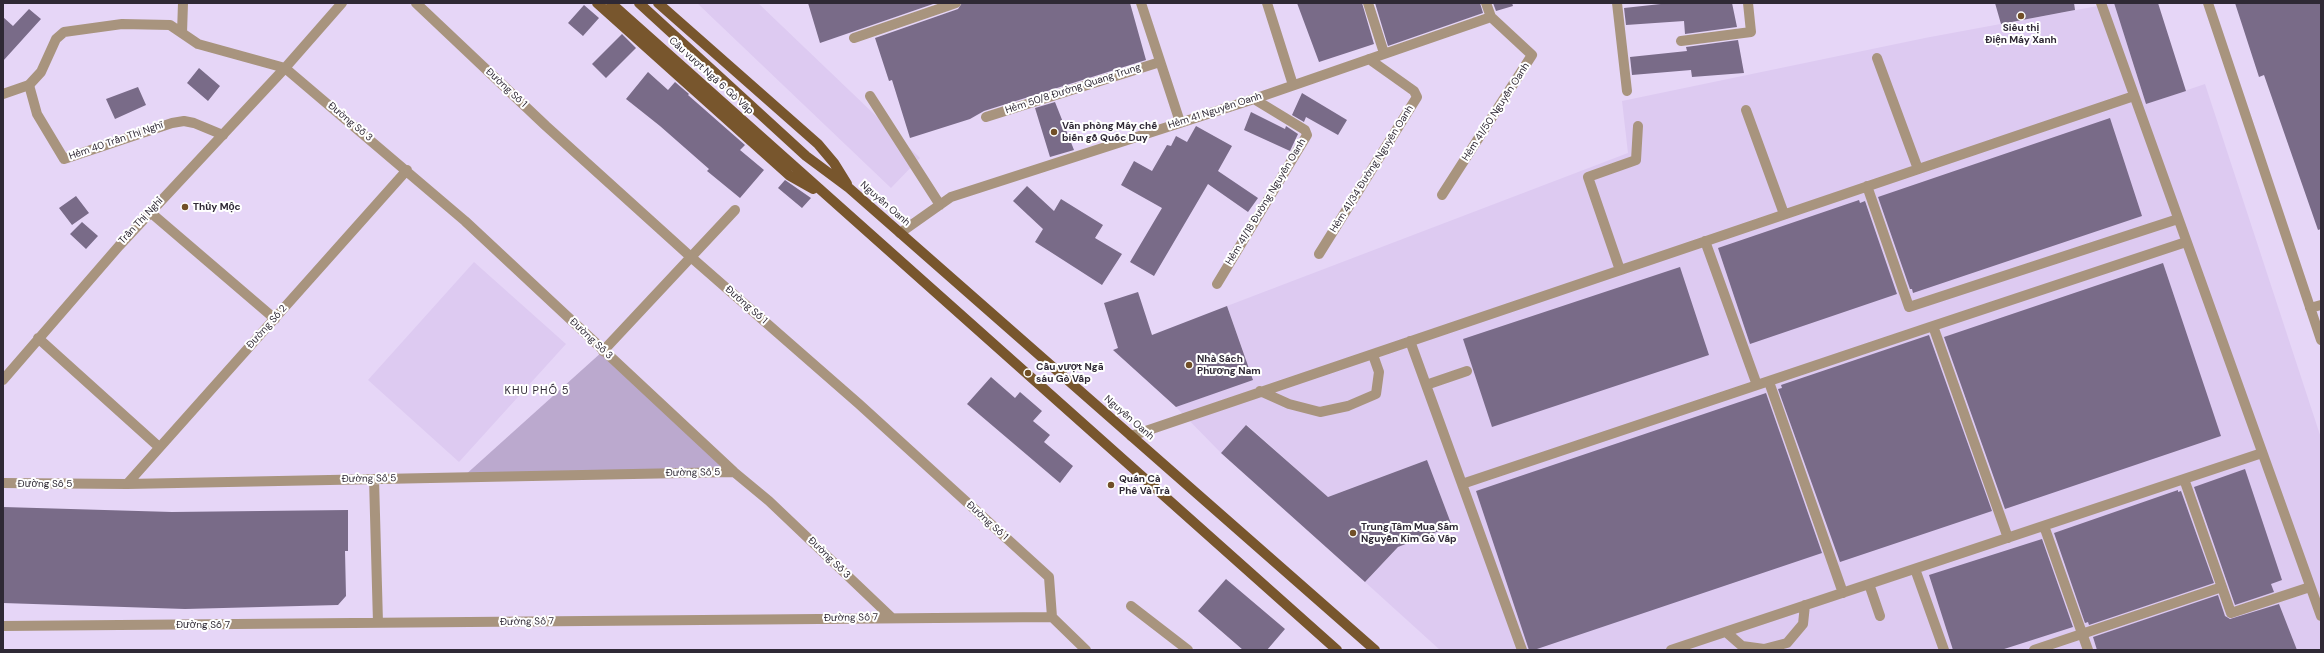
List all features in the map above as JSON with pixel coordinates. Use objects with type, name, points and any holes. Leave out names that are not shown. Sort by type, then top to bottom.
[{"type":"main road","points":[[597,3],[790,176],[834,202],[1338,650]]},
{"type":"main road","name":"Cầu vượt Ngã 6 Gò Vấp","points":[[611,3],[834,202]]},
{"type":"main road","name":"Cầu vượt Ngã 6 Gò Vấp","points":[[639,3],[806,156]]},
{"type":"main road","name":"Nguyễn Oanh","points":[[658,3],[818,144],[834,163],[849,188]]},
{"type":"main road","name":"Nguyễn Oanh","points":[[806,156],[849,188],[1375,650]]},
{"type":"street","points":[[182,33],[184,3]]},
{"type":"street","name":"Trần Thị Nghỉ","points":[[3,380],[38,338],[150,212],[285,68],[342,3]]},
{"type":"street","name":"Đường Số 1","points":[[416,3],[546,126],[692,258],[853,399],[1048,577],[1052,617]]},
{"type":"street","points":[[854,38],[956,3]]},
{"type":"street","points":[[1141,3],[1180,122]]},
{"type":"street","points":[[1267,3],[1293,85]]},
{"type":"street","points":[[1368,3],[1384,53]]},
{"type":"street","points":[[1486,3],[1491,17]]},
{"type":"street","points":[[1617,3],[1627,92]]},
{"type":"street","points":[[1681,41],[1751,32],[1748,3]]},
{"type":"street","points":[[2101,3],[2321,616]]},
{"type":"street","points":[[2208,3],[2321,340]]},
{"type":"street","name":"Hẻm 41 Nguyễn Oanh","points":[[900,233],[951,197],[1293,85],[1491,17]]},
{"type":"street","name":"Hẻm 41/50 Nguyễn Oanh","points":[[1442,194],[1532,55],[1491,17]]},
{"type":"street","points":[[3,94],[29,86],[41,72],[56,39],[64,32],[122,24],[170,25],[198,44],[285,68]]},
{"type":"street","points":[[1877,58],[1918,169]]},
{"type":"street","name":"Hẻm 41/34 Đường Nguyễn Oanh","points":[[1319,254],[1417,97],[1414,91],[1369,59]]},
{"type":"street","name":"Hẻm 50/8 Đường Quang Trung","points":[[986,117],[1160,62]]},
{"type":"street","name":"Đường Số 3","points":[[285,68],[407,170],[734,472],[769,501],[891,617]]},
{"type":"street","name":"Hẻm 40 Trần Thị Nghĩ","points":[[29,86],[37,114],[64,159],[172,123],[184,121],[194,123],[223,135]]},
{"type":"street","points":[[870,96],[940,205]]},
{"type":"street","points":[[1130,436],[1260,391],[1373,355],[1410,341],[2134,96]]},
{"type":"street","name":"Hẻm 41/18 Đường Nguyễn Oanh","points":[[1216,284],[1307,135],[1305,130],[1254,98]]},
{"type":"street","points":[[1746,110],[1784,214]]},
{"type":"street","points":[[1620,270],[1588,177],[1636,160],[1638,126]]},
{"type":"street","name":"Đường Số 2","points":[[127,484],[407,170]]},
{"type":"street","points":[[1867,186],[1909,307],[2178,219]]},
{"type":"street","points":[[603,351],[692,258],[735,210]]},
{"type":"street","points":[[150,212],[275,318]]},
{"type":"street","points":[[1705,241],[1758,385]]},
{"type":"street","points":[[1462,484],[2186,242]]},
{"type":"street","points":[[2310,308],[2321,304]]},
{"type":"street","points":[[1933,326],[2008,538]]},
{"type":"street","points":[[38,338],[159,447]]},
{"type":"street","points":[[1410,341],[1522,650]]},
{"type":"street","points":[[1260,391],[1289,404],[1320,412],[1348,406],[1376,394],[1379,372],[1373,355]]},
{"type":"street","points":[[1426,385],[1467,371]]},
{"type":"street","points":[[1769,382],[1843,593]]},
{"type":"street","points":[[1671,650],[2262,453]]},
{"type":"street","name":"Đường Số 5","points":[[3,483],[127,484],[734,472]]},
{"type":"street","points":[[374,479],[378,623]]},
{"type":"street","points":[[2184,479],[2231,613],[2310,587]]},
{"type":"street","points":[[2044,526],[2088,650]]},
{"type":"street","points":[[1915,569],[1944,650]]},
{"type":"street","points":[[1869,584],[1880,616]]},
{"type":"street","points":[[2034,650],[2222,587]]},
{"type":"street","points":[[1726,632],[1742,646],[1764,649],[1787,643],[1803,624],[1806,605]]},
{"type":"street","points":[[1131,606],[1188,650]]},
{"type":"street","name":"Đường Số 7","points":[[3,626],[891,617],[1052,617]]},
{"type":"street","points":[[1052,617],[1086,650]]},
{"type":"shaded area","points":[[697,3],[758,3],[920,158],[891,188]]},
{"type":"shaded area","points":[[2114,3],[2146,104],[2205,84],[2321,438],[2321,650],[1440,650],[1365,582],[1398,547],[1452,526],[1427,460],[1328,497],[1247,425],[1221,453],[1176,407],[1253,379],[1227,306],[1628,153],[1622,101],[1925,38]]},
{"type":"shaded area","points":[[474,262],[566,344],[459,462],[368,380]]},
{"type":"shaded area","points":[[603,351],[734,472],[463,477]]},
{"type":"building","points":[[808,3],[936,3],[820,43]]},
{"type":"building","points":[[962,3],[1130,3],[1146,60],[984,111],[970,119],[910,138],[892,80],[889,81],[875,38],[958,9]]},
{"type":"building","points":[[1297,3],[1362,3],[1374,44],[1319,62]]},
{"type":"building","points":[[1375,3],[1480,3],[1483,13],[1388,46]]},
{"type":"building","points":[[1493,3],[1512,3],[1513,6],[1496,11]]},
{"type":"building","points":[[1670,3],[1732,3],[1737,27],[1685,34],[1684,21],[1626,25],[1624,8]]},
{"type":"building","name":"Siêu thị Điện Máy Xanh","points":[[1995,3],[2074,3],[2075,10],[2001,24]]},
{"type":"building","points":[[2114,3],[2158,3],[2186,91],[2146,104]]},
{"type":"building","points":[[2235,3],[2321,3],[2321,229],[2318,230],[2264,75],[2259,77]]},
{"type":"building","points":[[584,5],[599,18],[583,36],[568,23]]},
{"type":"building","points":[[29,9],[41,19],[3,61],[3,17],[13,26]]},
{"type":"building","points":[[622,34],[636,48],[606,78],[592,64]]},
{"type":"building","points":[[1738,40],[1744,73],[1692,77],[1691,70],[1632,75],[1630,57],[1687,51],[1686,47]]},
{"type":"building","points":[[199,68],[220,86],[208,101],[187,83]]},
{"type":"building","points":[[648,72],[668,90],[675,82],[745,145],[740,150],[764,170],[740,198],[707,171],[709,169],[660,126],[626,99]]},
{"type":"building","points":[[138,87],[146,105],[115,119],[106,99]]},
{"type":"building","points":[[1302,93],[1347,120],[1338,135],[1306,117],[1304,122],[1292,115]]},
{"type":"building","name":"Văn phòng Máy chế biến gỗ Quốc Duy","points":[[1055,102],[1074,150],[1050,157],[1035,108]]},
{"type":"building","points":[[1251,112],[1285,129],[1286,126],[1298,134],[1290,151],[1244,130]]},
{"type":"building","points":[[2110,118],[2142,216],[1913,293],[1912,289],[1910,289],[1878,197]]},
{"type":"building","points":[[1196,126],[1232,146],[1218,171],[1258,198],[1248,212],[1208,184],[1154,276],[1130,262],[1162,208],[1121,185],[1134,161],[1152,171],[1167,145],[1171,146],[1176,136],[1187,142]]},
{"type":"building","points":[[785,180],[811,198],[802,208],[778,188]]},
{"type":"building","points":[[1027,186],[1054,211],[1061,199],[1103,225],[1095,238],[1122,254],[1102,285],[1035,242],[1043,229],[1013,201]]},
{"type":"building","points":[[76,196],[89,213],[72,225],[59,208]]},
{"type":"building","points":[[1859,200],[1860,203],[1865,201],[1897,294],[1750,344],[1718,248]]},
{"type":"building","points":[[82,222],[98,236],[86,249],[70,234]]},
{"type":"building","points":[[2163,263],[2221,436],[2005,509],[1944,337]]},
{"type":"building","points":[[1680,267],[1709,355],[1492,427],[1463,339]]},
{"type":"building","name":"Nhà Sách Phương Nam","points":[[1138,292],[1152,335],[1227,306],[1253,380],[1176,407],[1113,350],[1118,348],[1104,303]]},
{"type":"building","points":[[1929,335],[1992,511],[1840,562],[1778,389],[1782,388],[1781,385]]},
{"type":"building","points":[[991,377],[1015,398],[1020,392],[1042,411],[1033,421],[1050,435],[1044,442],[1073,466],[1060,483],[967,404]]},
{"type":"building","points":[[1766,393],[1822,553],[1534,650],[1529,650],[1476,491]]},
{"type":"building","points":[[1246,425],[1328,497],[1427,460],[1452,526],[1398,547],[1365,582],[1221,453]]},
{"type":"building","points":[[2245,469],[2282,580],[2271,584],[2274,592],[2235,605],[2194,487]]},
{"type":"building","points":[[2178,490],[2178,492],[2181,491],[2214,583],[2089,625],[2088,622],[2085,623],[2054,533]]},
{"type":"building","points":[[3,507],[172,512],[348,510],[348,551],[345,551],[346,596],[338,605],[185,609],[3,603]]},
{"type":"building","points":[[2042,539],[2073,627],[2001,650],[1953,650],[1929,575]]},
{"type":"building","points":[[1226,579],[1285,629],[1267,650],[1243,650],[1198,611]]},
{"type":"building","points":[[2218,595],[2225,616],[2230,619],[2279,604],[2297,650],[2097,650],[2093,637]]},
{"type":"place","name":"Siêu thị Điện Máy Xanh","points":[[2021,16]]},
{"type":"place","name":"Văn phòng Máy chế biến gỗ Quốc Duy","points":[[1054,132]]},
{"type":"place","name":"Thủy Mộc","points":[[185,207]]},
{"type":"place","name":"Nhà Sách Phương Nam","points":[[1189,365]]},
{"type":"place","name":"Cầu vượt Ngã sáu Gò Vấp","points":[[1028,373]]},
{"type":"place","name":"Quán Cà Phê Và Trà","points":[[1111,485]]},
{"type":"place","name":"Trung Tâm Mua Sắm Nguyễn Kim Gò Vấp","points":[[1353,533]]},
{"type":"district","name":"KHU PHỐ 5","points":[[537,391]]}]
